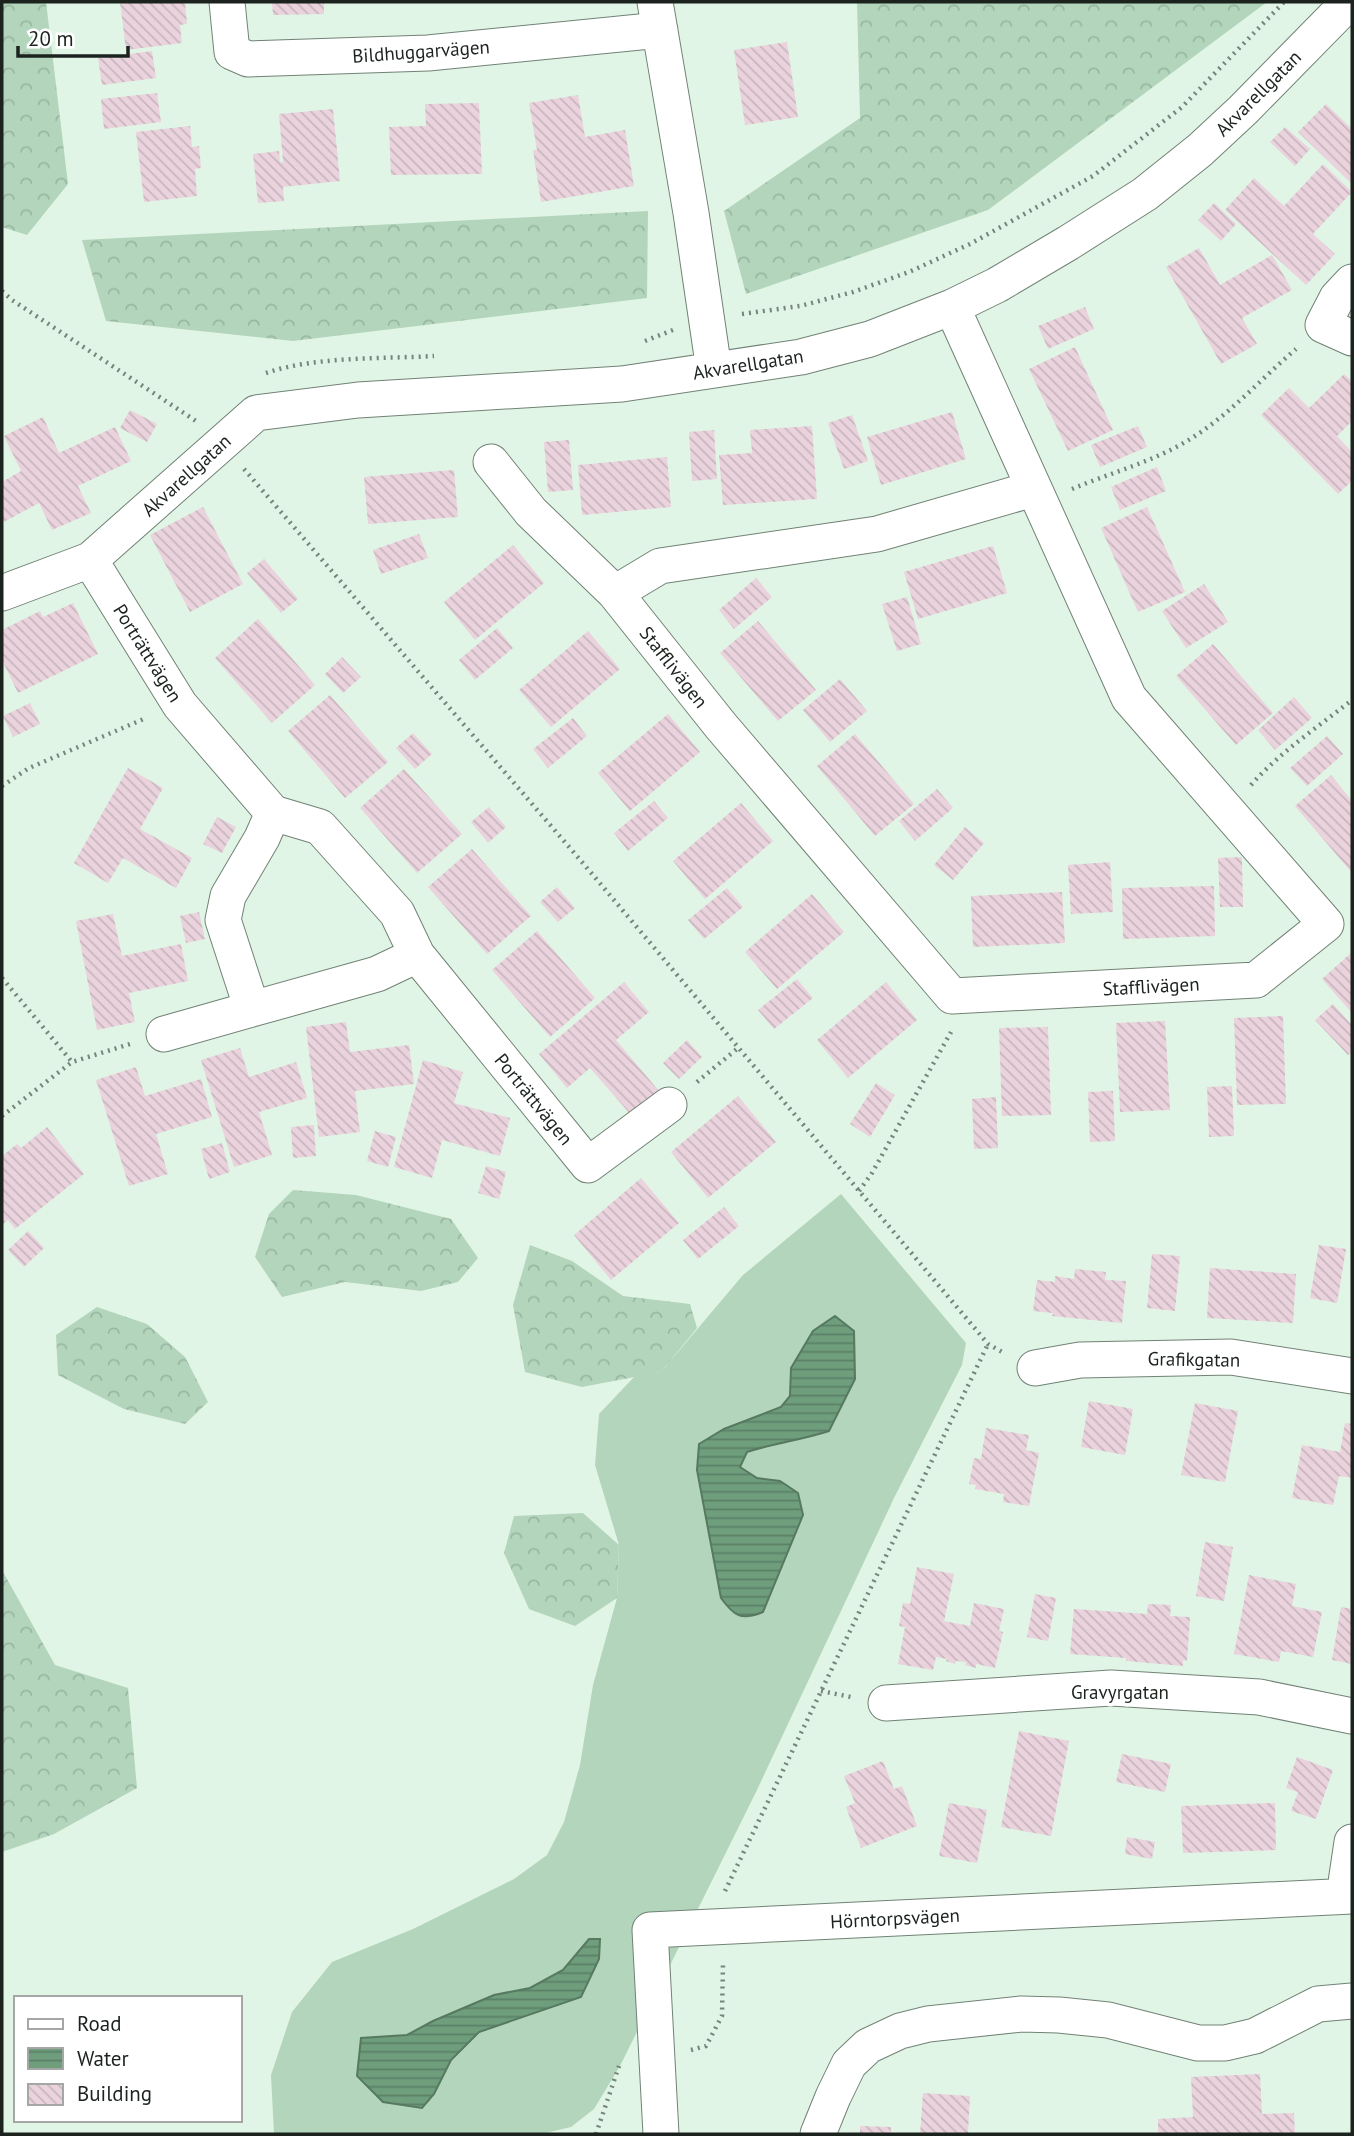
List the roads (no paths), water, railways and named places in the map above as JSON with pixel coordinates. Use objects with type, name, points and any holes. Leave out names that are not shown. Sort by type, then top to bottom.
[{"type":"street","name":"Bildhuggarvägen","points":[[227,2],[232,52],[248,59],[428,53],[658,16],[714,370]]},
{"type":"street","name":"Akvarellgatan","points":[[90,560],[213,430],[256,413],[358,400],[622,384],[801,357],[870,339],[952,307],[1068,243],[1145,194],[1209,142],[1349,2]]},
{"type":"street","points":[[1338,331],[1336,298],[1352,282]]},
{"type":"street","name":"Stafflivägen","points":[[491,462],[531,512],[615,593],[721,726],[952,996],[1256,980],[1326,924],[1129,698],[952,307]]},
{"type":"street","points":[[615,593],[660,566],[877,534],[1037,496]]},
{"type":"street","points":[[2,593],[44,575],[90,560]]},
{"type":"street","name":"Porträttvägen","points":[[90,560],[180,705],[273,813],[320,827],[397,913],[417,955],[588,1165],[669,1105]]},
{"type":"street","points":[[251,1009],[223,920],[228,896],[262,838],[273,813]]},
{"type":"street","points":[[164,1034],[377,974],[417,955]]},
{"type":"street","name":"Grafikgatan","points":[[1035,1368],[1080,1360],[1231,1357],[1352,1376]]},
{"type":"street","name":"Gravyrgatan","points":[[886,1703],[1111,1688],[1259,1697],[1352,1716]]},
{"type":"street","name":"Hörntorpsvägen","points":[[661,2134],[650,1930],[1348,1896],[1352,1842]]},
{"type":"street","points":[[818,2134],[849,2064],[868,2046],[918,2026],[1021,2014],[1059,2015],[1108,2020],[1198,2043],[1225,2043],[1255,2036],[1318,2004],[1352,2001]]},
{"type":"water","points":[[835,1316],[854,1331],[855,1379],[829,1431],[747,1452],[740,1467],[757,1478],[780,1481],[798,1493],[803,1515],[763,1612],[749,1616],[739,1615],[721,1598],[697,1470],[699,1444],[724,1429],[781,1407],[790,1396],[791,1368],[813,1331]]},
{"type":"water","points":[[589,1939],[600,1939],[599,1959],[581,1997],[479,2032],[451,2060],[434,2094],[422,2108],[383,2102],[357,2076],[361,2038],[407,2035],[494,1995],[530,1988],[563,1970]]}]
